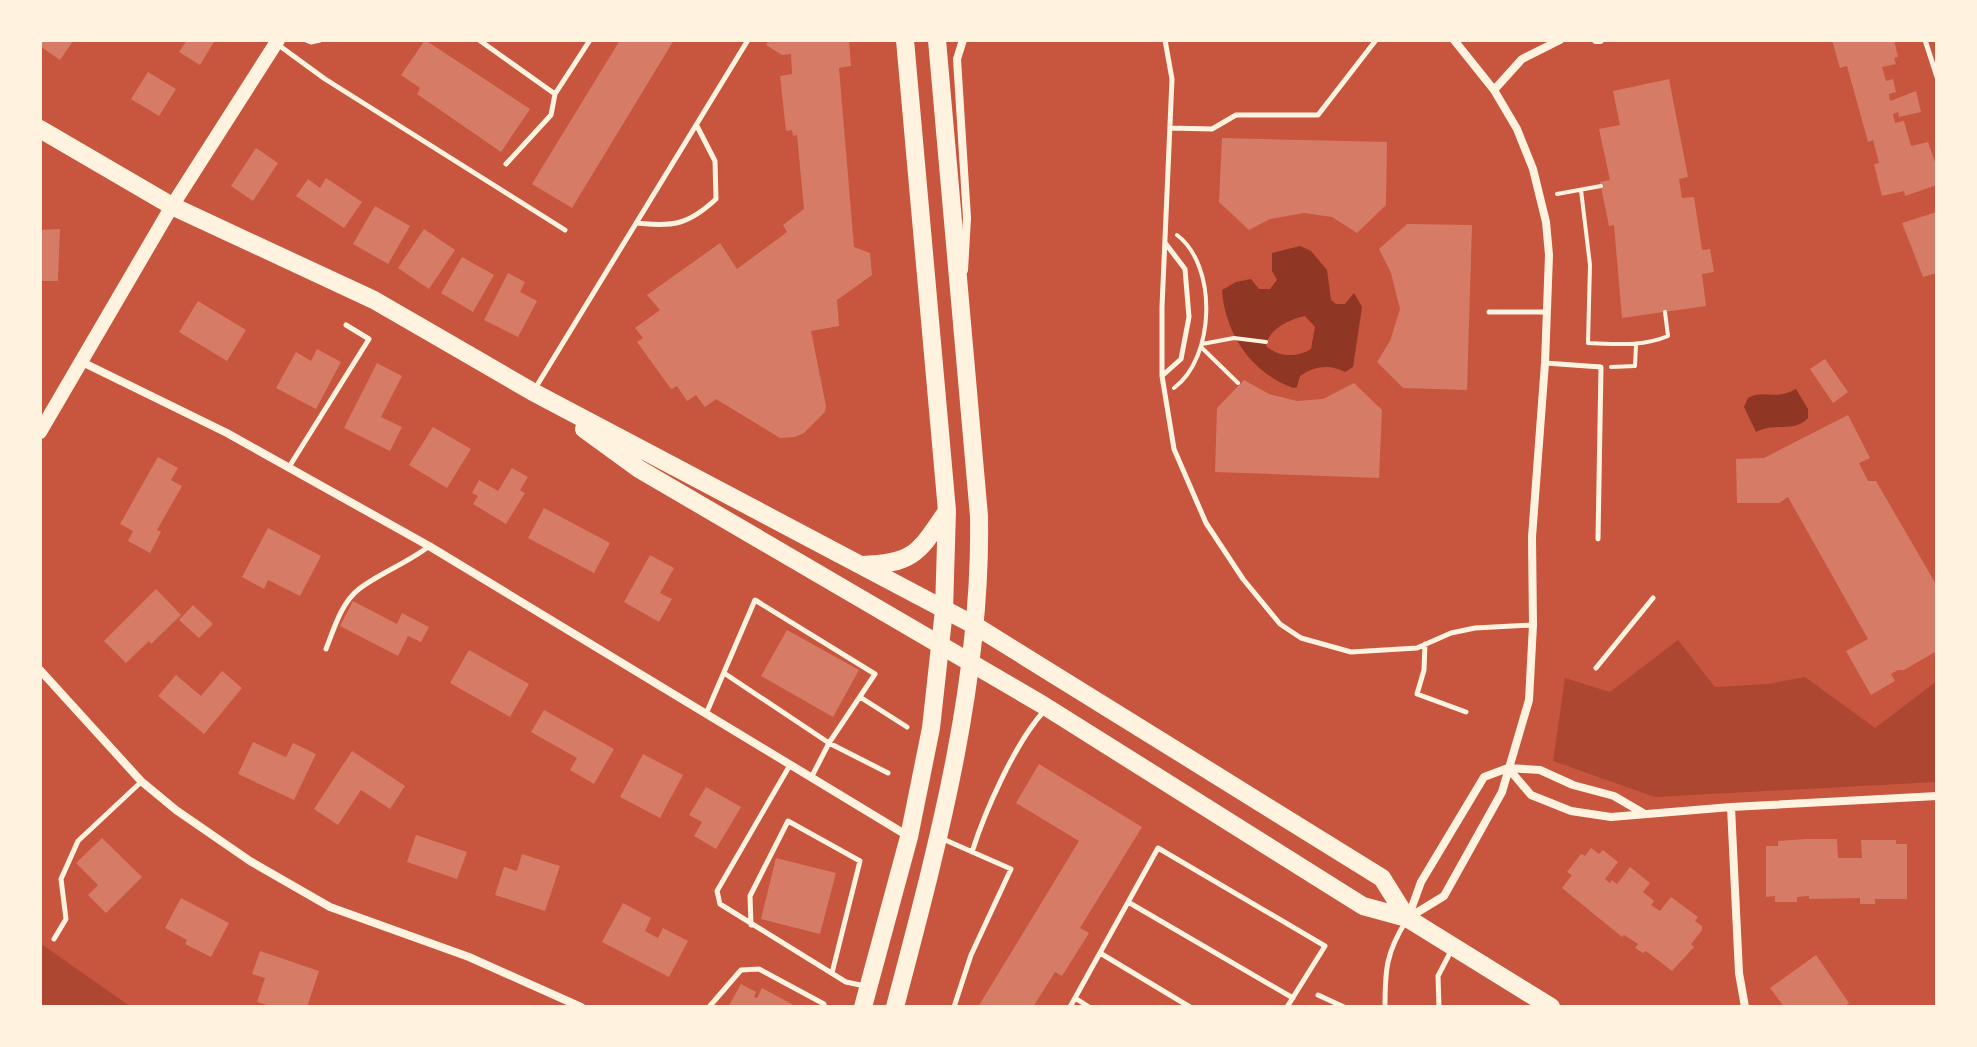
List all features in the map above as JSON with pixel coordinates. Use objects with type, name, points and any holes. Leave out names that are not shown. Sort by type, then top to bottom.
[{"type":"main road","points":[[863,1007],[909,837],[931,728],[944,610],[947,511],[905,40]]},
{"type":"main road","points":[[895,1007],[939,837],[960,732],[980,575],[979,516],[937,40]]},
{"type":"main road","points":[[40,129],[172,206],[374,300],[533,392],[974,625],[1382,878],[1407,918]]},
{"type":"main road","points":[[533,392],[639,469],[1048,708],[1363,906],[1407,918],[1551,1007]]},
{"type":"main road","points":[[860,565],[886,565],[911,556],[920,550],[947,511]]},
{"type":"street","points":[[961,294],[967,250],[967,218],[957,59],[963,40]]},
{"type":"street","points":[[1407,918],[1444,896],[1502,792],[1529,700],[1533,625],[1532,537],[1545,363],[1549,255],[1541,198],[1526,148],[1494,90],[1454,40]]},
{"type":"street","points":[[1494,90],[1522,59],[1560,40]]},
{"type":"street","points":[[40,432],[172,206],[277,42]]},
{"type":"street","points":[[82,362],[227,433],[429,546],[909,837]]},
{"type":"street","points":[[40,670],[141,781],[176,810],[250,861],[330,907],[469,957],[581,1007]]},
{"type":"street","points":[[1508,768],[1531,795],[1571,811],[1611,817],[1937,796]]},
{"type":"street","points":[[1407,918],[1421,882],[1484,777],[1508,768],[1540,770],[1573,785],[1614,796],[1643,814]]},
{"type":"street","points":[[1731,807],[1739,973],[1745,1007]]},
{"type":"lane","points":[[306,40],[320,40]]},
{"type":"lane","points":[[479,40],[555,94]]},
{"type":"lane","points":[[506,164],[551,115],[555,94],[590,40]]},
{"type":"lane","points":[[533,392],[748,40]]},
{"type":"lane","points":[[1165,40],[1172,79],[1162,376],[1174,449],[1206,523],[1243,579],[1280,624],[1301,638],[1351,652],[1417,648],[1451,633],[1475,628],[1533,625]]},
{"type":"lane","points":[[1170,128],[1212,129],[1236,115],[1318,115],[1376,40]]},
{"type":"lane","points":[[1925,40],[1937,77]]},
{"type":"lane","points":[[277,42],[325,79],[565,230]]},
{"type":"lane","points":[[636,223],[668,227],[697,216],[716,199],[715,161],[696,125]]},
{"type":"lane","points":[[1162,376],[1181,359],[1189,317],[1185,269],[1165,243]]},
{"type":"lane","points":[[1489,312],[1547,312]]},
{"type":"lane","points":[[289,467],[369,339],[346,325]]},
{"type":"lane","points":[[1545,363],[1601,367],[1598,539]]},
{"type":"lane","points":[[326,649],[340,613],[358,590],[413,559],[429,546]]},
{"type":"lane","points":[[1596,668],[1653,598]]},
{"type":"lane","points":[[706,714],[755,600],[875,674],[829,743],[811,778]]},
{"type":"lane","points":[[1425,644],[1424,670],[1417,694],[1466,712]]},
{"type":"lane","points":[[724,673],[829,743],[888,773]]},
{"type":"lane","points":[[860,697],[907,727]]},
{"type":"lane","points":[[972,852],[983,818],[1031,726],[1048,708]]},
{"type":"lane","points":[[790,765],[717,891],[720,904],[846,982],[868,987]]},
{"type":"lane","points":[[54,939],[66,919],[61,879],[78,841],[141,781]]},
{"type":"lane","points":[[751,925],[750,896],[788,821],[860,861],[832,973]]},
{"type":"lane","points":[[939,837],[1011,869],[971,955],[954,1007]]},
{"type":"lane","points":[[1070,1007],[1158,848],[1325,946],[1287,1007]]},
{"type":"lane","points":[[1128,902],[1293,998]]},
{"type":"lane","points":[[1385,1007],[1390,946],[1407,918]]},
{"type":"lane","points":[[1439,1007],[1438,976],[1454,946]]},
{"type":"lane","points":[[1100,953],[1190,1007]]},
{"type":"lane","points":[[709,1007],[741,970],[759,969],[824,1004],[824,1007]]},
{"type":"lane","points":[[1318,995],[1344,1007]]},
{"type":"lane","points":[[1075,998],[1089,1007]]},
{"type":"path","points":[[1557,194],[1601,186]]},
{"type":"path","points":[[1581,190],[1590,265],[1588,343],[1636,345],[1668,336],[1665,312]]},
{"type":"path","points":[[1238,383],[1202,346],[1234,338],[1266,342]]},
{"type":"path","points":[[1601,367],[1635,366],[1636,345]]},
{"type":"shaded area","points":[[1300,246],[1311,251],[1327,270],[1331,300],[1336,304],[1345,304],[1354,293],[1362,307],[1353,367],[1345,372],[1328,367],[1311,370],[1300,376],[1294,388],[1265,373],[1243,350],[1229,322],[1222,290],[1236,282],[1251,279],[1259,289],[1270,289],[1277,280],[1272,271],[1272,253]],"holes":[[[1305,316],[1315,327],[1311,349],[1306,352],[1282,354],[1266,346],[1275,330],[1293,320]]]},
{"type":"shaded area","points":[[1796,389],[1808,409],[1808,418],[1790,427],[1771,427],[1756,432],[1744,407],[1748,398]]},
{"type":"shaded area","points":[[1678,640],[1715,687],[1768,684],[1805,677],[1875,728],[1937,681],[1937,782],[1655,797],[1553,761],[1565,678],[1610,692]]},
{"type":"shaded area","points":[[40,943],[131,1007],[40,1007]]},
{"type":"building","points":[[40,40],[73,41],[60,60],[40,46]]},
{"type":"building","points":[[187,40],[215,40],[200,65],[179,52]]},
{"type":"building","points":[[425,40],[530,109],[501,152],[417,94],[420,88],[401,75]]},
{"type":"building","points":[[620,40],[674,40],[572,208],[532,184]]},
{"type":"building","points":[[769,40],[849,40],[851,66],[839,68],[854,247],[870,253],[872,275],[837,300],[839,326],[811,331],[825,412],[804,433],[780,438],[716,399],[705,407],[696,395],[687,401],[677,386],[671,389],[637,342],[643,338],[635,328],[660,310],[647,295],[720,243],[737,269],[787,232],[783,225],[804,209],[797,135],[793,136],[792,130],[786,131],[780,76],[792,74],[791,54],[782,55],[766,45]]},
{"type":"building","points":[[1832,40],[1894,40],[1898,57],[1894,58],[1896,64],[1882,67],[1886,81],[1893,79],[1896,92],[1889,94],[1890,101],[1916,91],[1921,112],[1899,117],[1898,112],[1893,114],[1895,123],[1904,121],[1911,146],[1928,142],[1937,168],[1937,185],[1905,196],[1904,191],[1882,196],[1874,164],[1879,163],[1873,140],[1868,142],[1847,66],[1840,68]]},
{"type":"building","points":[[148,72],[176,89],[159,116],[131,99]]},
{"type":"building","points":[[1669,79],[1688,177],[1679,179],[1682,198],[1694,197],[1702,250],[1710,249],[1714,272],[1702,274],[1706,306],[1622,318],[1614,225],[1609,226],[1600,182],[1610,180],[1599,129],[1620,125],[1613,91]]},
{"type":"building","points":[[1222,138],[1387,142],[1386,205],[1357,233],[1332,217],[1304,213],[1270,219],[1249,230],[1219,202]]},
{"type":"building","points":[[256,148],[278,163],[253,201],[231,186]]},
{"type":"building","points":[[326,178],[362,202],[344,228],[296,196],[308,179],[320,188]]},
{"type":"building","points":[[375,206],[410,226],[388,264],[353,244]]},
{"type":"building","points":[[1937,212],[1937,273],[1923,277],[1902,223]]},
{"type":"building","points":[[1407,224],[1472,225],[1467,390],[1403,388],[1377,362],[1390,341],[1400,309],[1391,273],[1379,249]]},
{"type":"building","points":[[60,229],[58,281],[40,281],[40,230]]},
{"type":"building","points":[[424,229],[455,250],[429,289],[398,268]]},
{"type":"building","points":[[462,257],[494,275],[473,312],[441,293]]},
{"type":"building","points":[[508,273],[525,282],[520,292],[537,301],[518,337],[484,320]]},
{"type":"building","points":[[198,301],[246,330],[227,361],[179,332]]},
{"type":"building","points":[[317,349],[341,362],[316,409],[276,388],[296,352],[311,361]]},
{"type":"building","points":[[1825,359],[1848,392],[1833,403],[1810,369]]},
{"type":"building","points":[[377,363],[402,376],[381,417],[402,427],[390,451],[344,428]]},
{"type":"building","points":[[1244,380],[1269,394],[1297,401],[1323,399],[1354,383],[1382,410],[1379,478],[1215,472],[1217,408]]},
{"type":"building","points":[[1848,415],[1870,458],[1859,463],[1868,481],[1876,481],[1937,586],[1935,652],[1891,674],[1895,681],[1871,695],[1846,651],[1868,639],[1788,497],[1779,503],[1737,503],[1736,459],[1764,458]]},
{"type":"building","points":[[433,427],[471,449],[447,488],[409,465]]},
{"type":"building","points":[[158,457],[178,468],[171,480],[182,486],[157,530],[161,532],[150,553],[128,541],[133,531],[120,524]]},
{"type":"building","points":[[512,468],[528,477],[520,490],[525,493],[506,524],[473,504],[478,496],[472,493],[479,480],[498,491]]},
{"type":"building","points":[[544,508],[610,543],[594,573],[528,538]]},
{"type":"building","points":[[268,528],[321,556],[300,596],[268,580],[264,589],[242,577]]},
{"type":"building","points":[[650,555],[674,568],[660,593],[672,599],[659,622],[624,602]]},
{"type":"building","points":[[156,589],[181,615],[126,663],[104,641]]},
{"type":"building","points":[[353,601],[397,624],[402,613],[429,627],[421,642],[408,636],[398,656],[340,626]]},
{"type":"building","points":[[193,605],[213,624],[199,638],[179,620]]},
{"type":"building","points":[[787,630],[859,670],[833,717],[761,676]]},
{"type":"building","points":[[469,650],[529,684],[510,717],[450,683]]},
{"type":"building","points":[[222,671],[242,688],[204,734],[158,696],[176,675],[201,696]]},
{"type":"building","points":[[544,710],[614,749],[594,784],[570,770],[577,758],[531,732]]},
{"type":"building","points":[[253,742],[286,757],[293,743],[316,754],[294,800],[238,774]]},
{"type":"building","points":[[352,751],[405,786],[390,809],[361,790],[338,825],[314,809]]},
{"type":"building","points":[[643,754],[683,775],[660,818],[620,797]]},
{"type":"building","points":[[1039,764],[1142,827],[1080,928],[1089,933],[1062,976],[1055,972],[1033,1007],[978,1007],[1079,841],[1016,803]]},
{"type":"building","points":[[706,787],[741,807],[716,849],[694,836],[702,822],[689,815]]},
{"type":"building","points":[[416,835],[467,852],[457,879],[407,862]]},
{"type":"building","points":[[102,838],[142,877],[106,913],[88,895],[98,885],[76,863]]},
{"type":"building","points":[[1837,839],[1838,858],[1862,858],[1861,840],[1896,840],[1896,844],[1907,844],[1907,899],[1875,899],[1875,904],[1860,904],[1860,898],[1809,899],[1809,896],[1797,897],[1797,902],[1775,902],[1775,896],[1766,897],[1766,846],[1778,846],[1778,841]]},
{"type":"building","points":[[1591,848],[1599,854],[1603,850],[1618,862],[1605,879],[1610,883],[1612,880],[1617,884],[1630,867],[1650,883],[1643,892],[1654,901],[1651,905],[1660,911],[1671,897],[1698,917],[1695,921],[1702,926],[1702,930],[1691,944],[1694,947],[1672,971],[1646,951],[1643,953],[1635,948],[1638,944],[1624,935],[1622,937],[1562,888],[1572,875],[1567,872],[1581,854],[1585,856]]},
{"type":"building","points":[[522,854],[560,866],[545,911],[495,895],[504,867],[517,871]]},
{"type":"building","points":[[776,858],[836,873],[820,934],[761,919]]},
{"type":"building","points":[[181,898],[229,923],[211,957],[185,944],[187,940],[165,928]]},
{"type":"building","points":[[623,903],[651,918],[645,931],[658,938],[663,928],[688,941],[669,977],[602,942]]},
{"type":"building","points":[[260,951],[319,971],[307,1007],[274,1007],[257,1002],[265,978],[252,974]]},
{"type":"building","points":[[1816,955],[1849,1003],[1844,1007],[1784,1007],[1770,988]]},
{"type":"building","points":[[741,984],[756,992],[754,997],[757,998],[762,988],[797,1007],[728,1007]]}]
